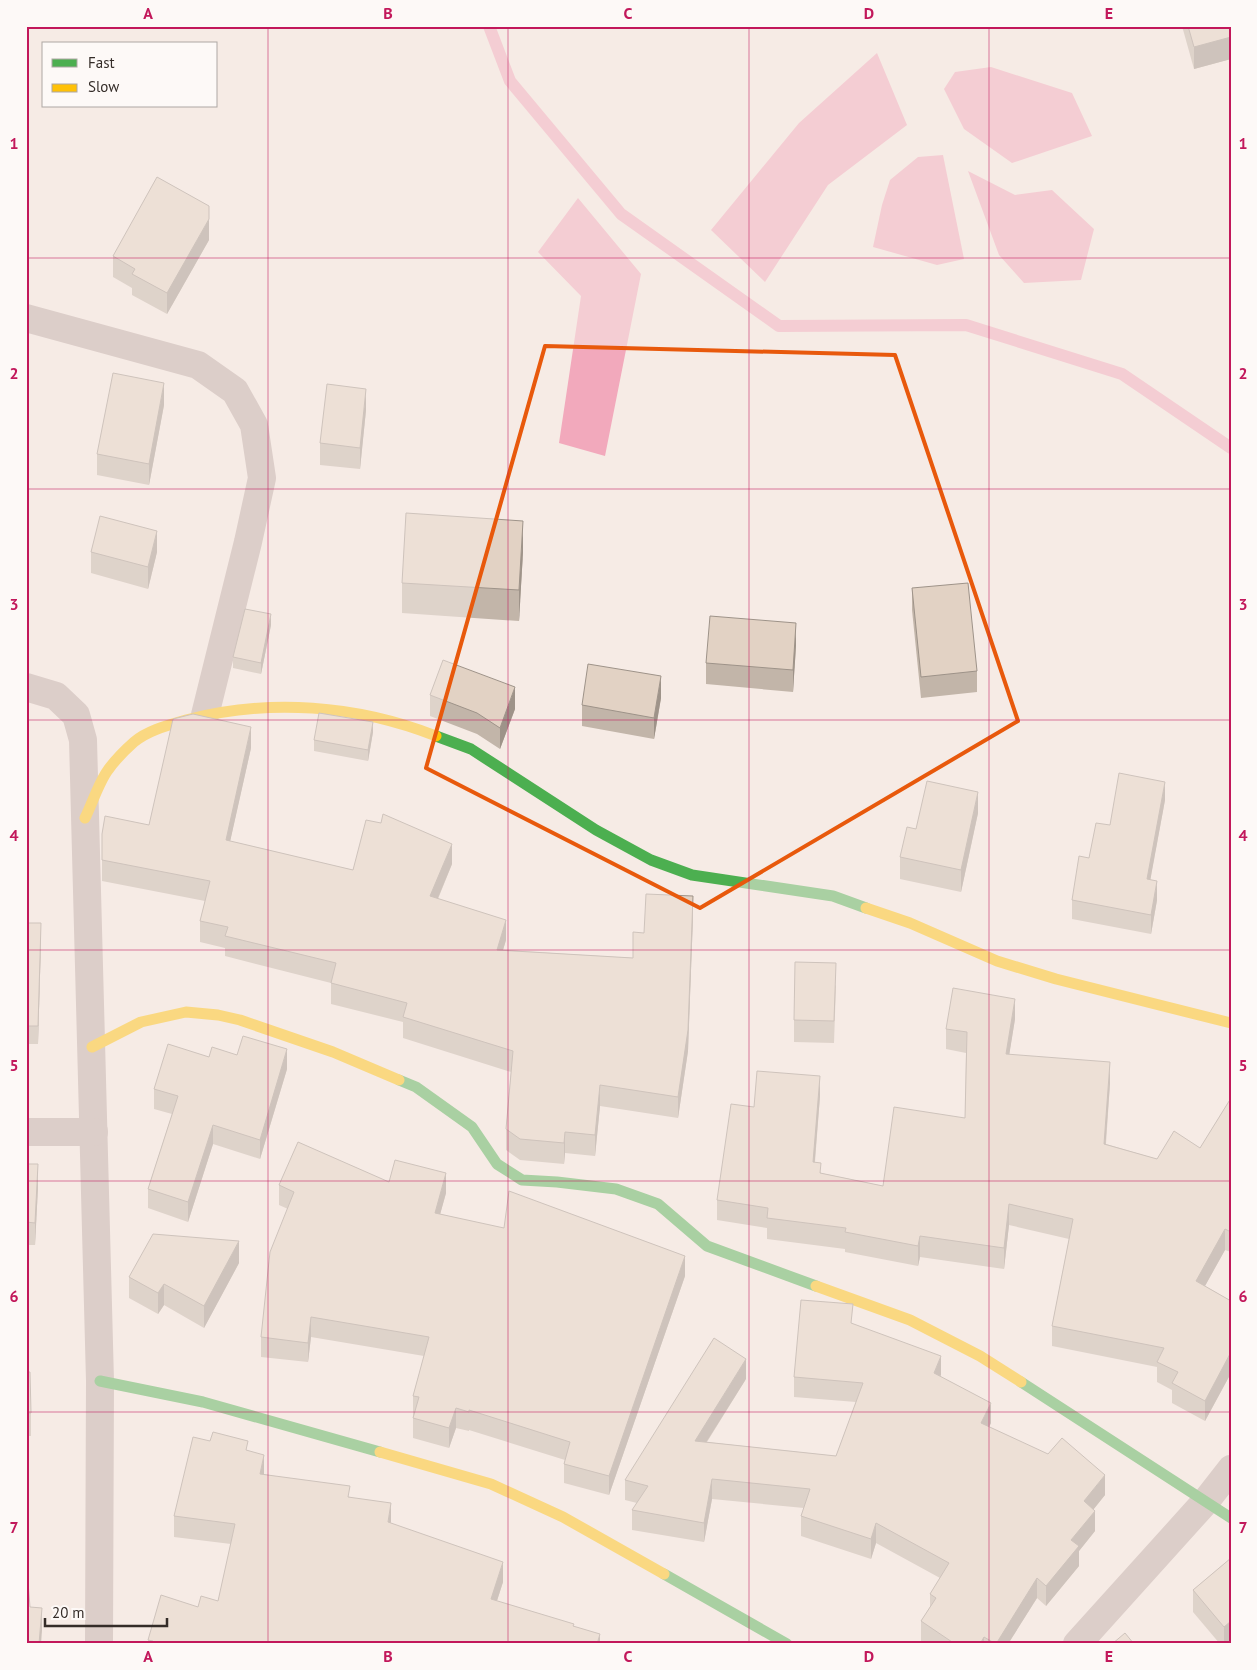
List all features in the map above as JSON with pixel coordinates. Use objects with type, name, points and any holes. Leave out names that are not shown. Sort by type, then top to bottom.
[{"type":"street","points":[[26,318],[198,365],[235,391],[254,425],[262,478],[205,715]]},
{"type":"street","points":[[26,687],[56,696],[76,715],[83,740],[100,1381],[99,1644]]},
{"type":"street","points":[[85,818],[107,771],[135,741],[164,726],[205,715],[246,708],[303,708],[343,711],[391,720],[471,749],[596,830],[651,860],[692,875],[833,896],[910,923],[997,960],[1047,977],[1231,1023]]},
{"type":"street","points":[[92,1047],[141,1022],[186,1012],[218,1015],[240,1020],[333,1052],[416,1087],[472,1127],[497,1164],[522,1180],[616,1189],[658,1204],[707,1246],[910,1320],[980,1356],[1231,1518]]},
{"type":"street","points":[[26,1132],[94,1132]]},
{"type":"street","points":[[100,1381],[203,1402],[491,1484],[563,1517],[787,1644]]},
{"type":"street","points":[[1076,1644],[1206,1501],[1231,1469]]},
{"type":"highlighted area","points":[[545,346],[895,355],[1018,721],[700,908],[426,768]]},
{"type":"shaded area","points":[[877,53],[907,125],[828,185],[765,282],[711,230],[799,123]]},
{"type":"shaded area","points":[[991,67],[1072,93],[1092,136],[1012,163],[964,129],[944,89],[955,72]]},
{"type":"shaded area","points":[[943,155],[964,259],[937,265],[873,247],[882,205],[890,180],[918,157]]},
{"type":"shaded area","points":[[968,171],[1015,195],[1052,190],[1094,229],[1081,280],[1024,283],[999,255]]},
{"type":"shaded area","points":[[578,198],[641,274],[605,456],[559,443],[581,296],[538,252]]},
{"type":"building","points":[[1188,26],[1231,26],[1231,37],[1194,47]]},
{"type":"building","points":[[157,177],[209,206],[209,219],[167,293],[132,274],[135,269],[113,256]]},
{"type":"building","points":[[113,373],[164,383],[149,464],[97,454]]},
{"type":"building","points":[[327,384],[366,389],[360,448],[320,443]]},
{"type":"building","points":[[406,513],[523,521],[519,590],[402,583]]},
{"type":"building","points":[[100,516],[157,531],[148,567],[91,552]]},
{"type":"building","points":[[968,583],[977,671],[921,677],[912,588]]},
{"type":"building","points":[[245,609],[271,614],[261,663],[233,657]]},
{"type":"building","points":[[710,616],[796,623],[793,670],[706,663]]},
{"type":"building","points":[[443,660],[515,687],[500,728],[477,713],[430,695]]},
{"type":"building","points":[[588,664],[661,676],[654,718],[582,705]]},
{"type":"building","points":[[319,713],[373,722],[368,750],[314,740]]},
{"type":"building","points":[[193,714],[251,727],[226,840],[353,870],[366,820],[381,823],[383,814],[452,844],[430,896],[506,920],[497,950],[633,958],[633,932],[644,933],[646,894],[693,896],[688,1030],[678,1097],[600,1085],[595,1135],[565,1132],[564,1143],[520,1139],[506,1129],[513,1051],[403,1017],[407,1003],[331,983],[336,963],[225,936],[228,927],[200,921],[210,881],[102,860],[102,834],[105,816],[149,825],[173,719]]},
{"type":"building","points":[[1119,773],[1165,782],[1147,879],[1157,881],[1151,915],[1072,900],[1079,856],[1089,858],[1096,823],[1110,825]]},
{"type":"building","points":[[927,781],[978,792],[961,870],[900,857],[907,827],[916,829]]},
{"type":"building","points":[[26,923],[41,923],[38,1026],[26,1026]]},
{"type":"building","points":[[795,962],[836,963],[834,1021],[794,1020]]},
{"type":"building","points":[[953,988],[1015,999],[1006,1054],[1110,1062],[1104,1144],[1157,1159],[1174,1131],[1200,1148],[1231,1098],[1231,1232],[1225,1229],[1196,1281],[1231,1301],[1231,1352],[1205,1401],[1172,1383],[1178,1372],[1157,1362],[1164,1348],[1052,1326],[1073,1219],[1009,1204],[1004,1248],[920,1236],[918,1246],[845,1232],[846,1228],[767,1218],[768,1208],[717,1200],[731,1104],[754,1107],[757,1071],[820,1076],[813,1162],[821,1163],[820,1173],[883,1186],[894,1107],[965,1118],[967,1032],[946,1029]]},
{"type":"building","points":[[243,1036],[287,1049],[260,1140],[213,1125],[188,1202],[148,1189],[178,1096],[154,1089],[168,1044],[209,1057],[212,1047],[237,1055]]},
{"type":"building","points":[[298,1142],[389,1182],[395,1160],[446,1173],[435,1213],[504,1228],[509,1191],[685,1256],[609,1476],[564,1464],[570,1442],[469,1410],[469,1412],[456,1408],[449,1428],[413,1418],[419,1397],[413,1396],[429,1337],[311,1317],[308,1343],[261,1337],[270,1252],[294,1192],[279,1185]]},
{"type":"building","points":[[26,1164],[38,1164],[35,1223],[26,1222]]},
{"type":"building","points":[[153,1234],[239,1241],[204,1306],[164,1284],[158,1293],[129,1277]]},
{"type":"building","points":[[801,1300],[853,1304],[851,1323],[941,1356],[934,1373],[991,1403],[981,1423],[1048,1454],[1062,1438],[1105,1475],[1084,1501],[1095,1511],[1071,1540],[1079,1546],[1046,1586],[1037,1578],[996,1644],[984,1637],[980,1644],[955,1644],[921,1621],[936,1598],[930,1594],[949,1563],[876,1523],[871,1539],[801,1516],[810,1489],[712,1479],[704,1523],[632,1510],[648,1486],[625,1480],[714,1338],[746,1359],[695,1441],[836,1456],[863,1383],[794,1377]]},
{"type":"building","points":[[26,1372],[30,1372],[31,1413],[26,1413]]},
{"type":"building","points":[[213,1432],[248,1441],[246,1450],[264,1455],[260,1474],[350,1486],[348,1497],[391,1503],[388,1522],[503,1562],[491,1599],[574,1624],[573,1626],[600,1634],[597,1644],[152,1644],[153,1641],[148,1640],[161,1595],[198,1607],[201,1596],[218,1601],[235,1524],[174,1516],[193,1437],[210,1441]]},
{"type":"building","points":[[26,1557],[30,1607],[42,1608],[39,1644],[26,1644]]},
{"type":"building","points":[[1231,1558],[1231,1621],[1224,1627],[1193,1590]]},
{"type":"building","points":[[1125,1633],[1134,1644],[1112,1644]]},
{"type":"waterway","points":[[489,26],[510,81],[621,214],[779,326],[966,325],[1122,374],[1231,448]]},
{"type":"traffic: fast","points":[[436,736],[471,749],[596,830],[651,860],[692,875],[833,896],[866,908]]},
{"type":"traffic: fast","points":[[399,1080],[416,1087],[472,1127],[497,1164],[522,1180],[616,1189],[658,1204],[707,1246],[816,1286]]},
{"type":"traffic: fast","points":[[100,1381],[203,1402],[380,1452]]},
{"type":"traffic: fast","points":[[1021,1382],[1231,1518]]},
{"type":"traffic: fast","points":[[664,1574],[787,1644]]},
{"type":"traffic: slow","points":[[85,818],[105,775],[127,748],[146,734],[186,720],[217,713],[249,709],[312,708],[375,717],[436,736]]},
{"type":"traffic: slow","points":[[866,908],[910,923],[997,961],[1056,979],[1231,1023]]},
{"type":"traffic: slow","points":[[92,1047],[141,1022],[186,1012],[218,1015],[240,1020],[333,1052],[399,1080]]},
{"type":"traffic: slow","points":[[816,1286],[910,1320],[980,1356],[1021,1382]]},
{"type":"traffic: slow","points":[[380,1452],[491,1484],[563,1517],[664,1574]]}]
